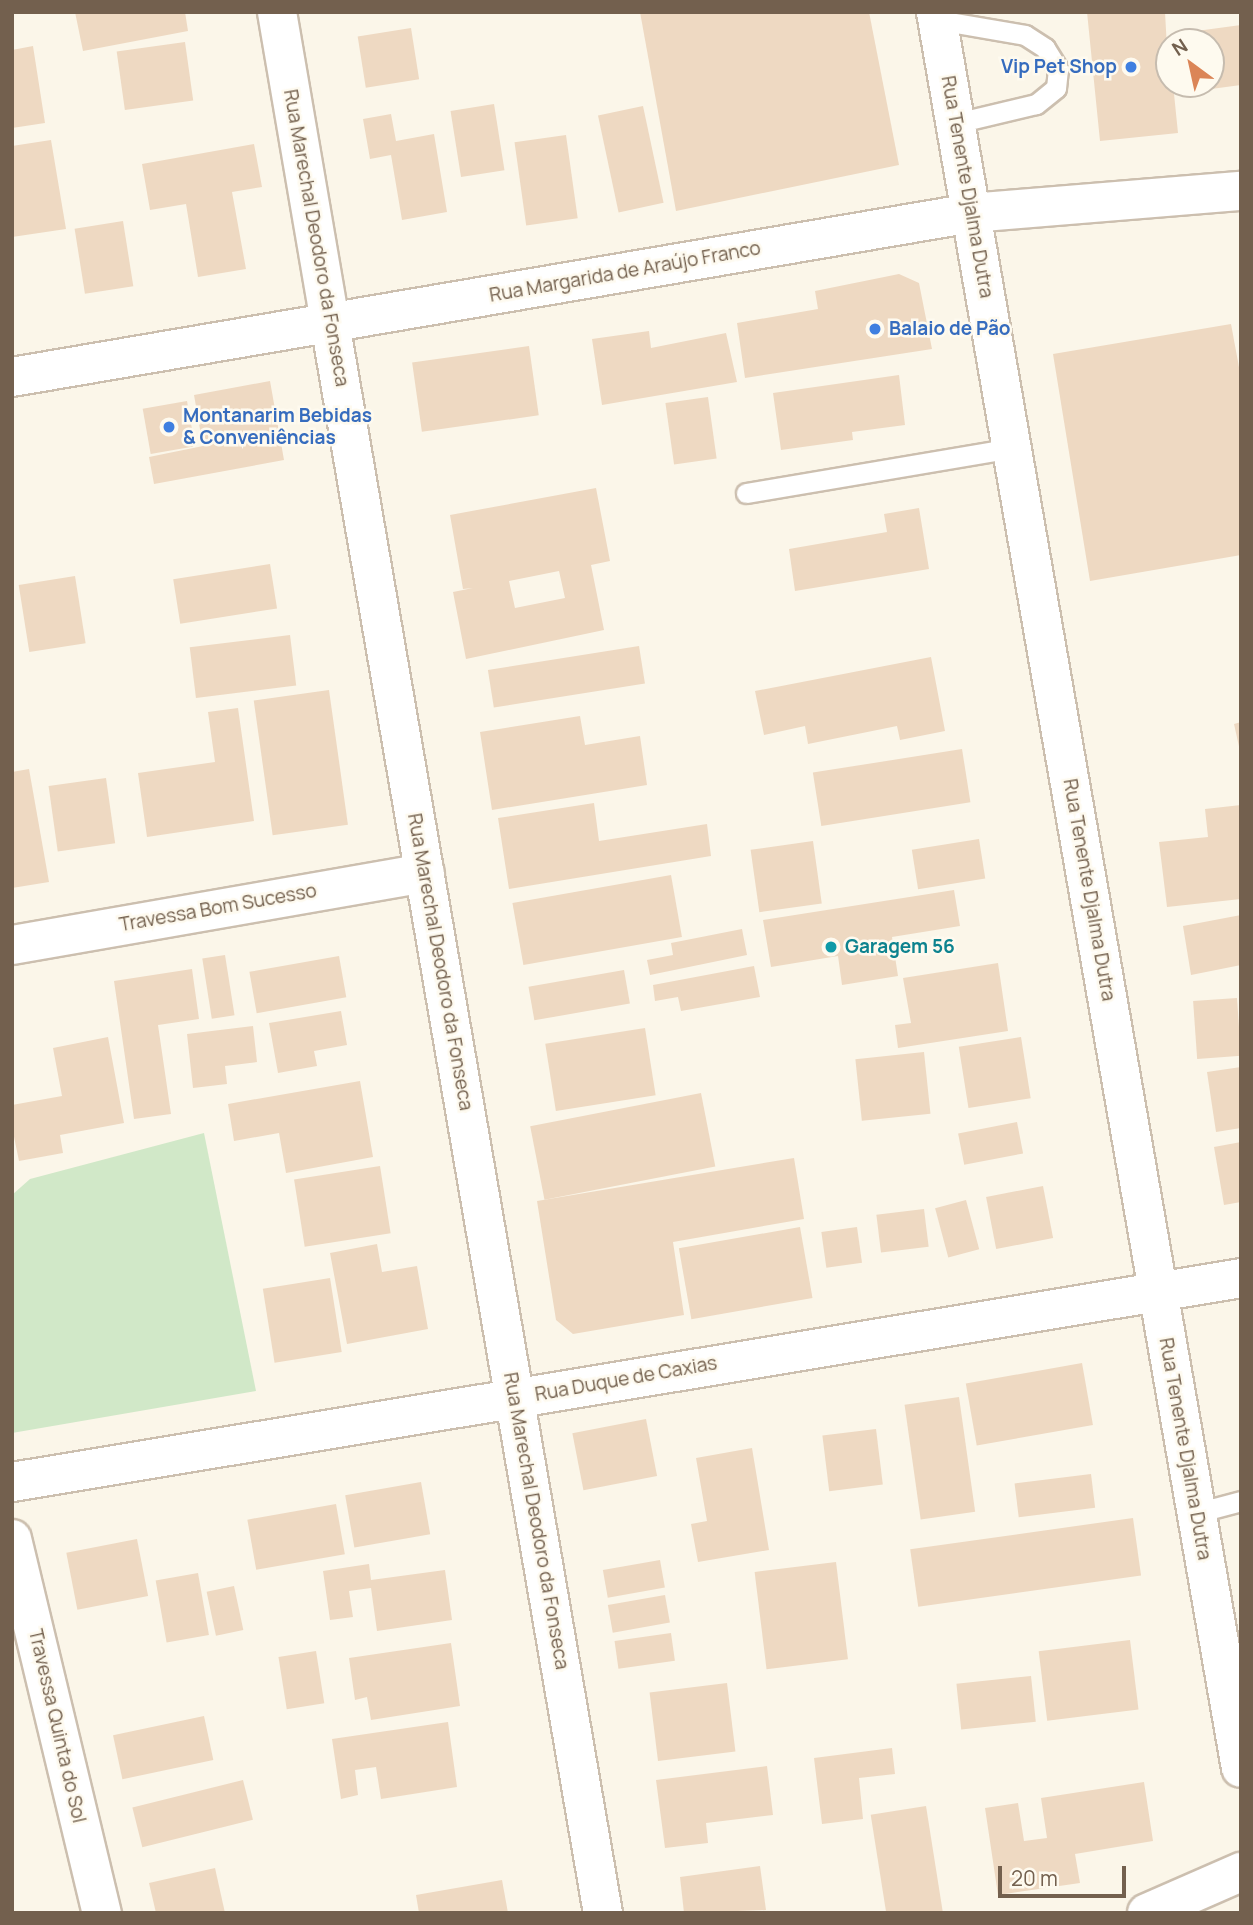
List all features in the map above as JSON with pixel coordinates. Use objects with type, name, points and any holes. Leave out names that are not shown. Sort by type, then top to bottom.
[{"type":"street","name":"Rua Marechal Deodoro da Fonseca","points":[[277,12],[603,1913]]},
{"type":"street","name":"Rua Tenente Djalma Dutra","points":[[937,16],[1241,1769]]},
{"type":"street","name":"Rua Margarida de Araújo Franco","points":[[12,377],[971,213],[1241,191]]},
{"type":"street","name":"Travessa Bom Sucesso","points":[[12,944],[425,873]]},
{"type":"street","name":"Rua Duque de Caxias","points":[[12,1482],[1241,1278]]},
{"type":"street","name":"Travessa Quinta do Sol","points":[[12,1539],[102,1913]]},
{"type":"street","points":[[1147,1913],[1241,1872]]},
{"type":"lane","points":[[937,16],[1025,35],[1045,48],[1058,69],[1056,88],[1036,104],[956,122]]},
{"type":"lane","points":[[746,493],[1012,448]]},
{"type":"lane","points":[[1196,1513],[1241,1501]]},
{"type":"green space","points":[[204,1133],[256,1391],[12,1433],[12,1195],[30,1179]]},
{"type":"building","points":[[75,12],[185,12],[188,31],[83,51]]},
{"type":"building","points":[[640,12],[869,12],[899,165],[676,211]]},
{"type":"building","name":"Vip Pet Shop","points":[[1087,12],[1165,12],[1166,28],[1155,28],[1155,98],[1174,98],[1178,133],[1100,141]]},
{"type":"building","points":[[1241,25],[1241,85],[1225,87],[1225,28],[1219,28]]},
{"type":"building","points":[[411,28],[419,79],[366,88],[358,36]]},
{"type":"building","points":[[185,42],[193,100],[125,110],[117,52]]},
{"type":"building","points":[[33,46],[45,123],[12,128],[12,50]]},
{"type":"building","points":[[494,104],[504,170],[461,177],[451,111]]},
{"type":"building","points":[[643,106],[664,203],[619,212],[598,116]]},
{"type":"building","points":[[391,114],[396,141],[434,134],[447,212],[402,220],[391,155],[370,159],[363,119]]},
{"type":"building","points":[[566,135],[578,218],[526,225],[515,142]]},
{"type":"building","points":[[51,140],[66,229],[12,237],[12,146]]},
{"type":"building","points":[[254,144],[262,187],[232,192],[246,269],[198,277],[186,204],[150,210],[142,164]]},
{"type":"building","points":[[123,221],[133,286],[85,294],[75,229]]},
{"type":"building","name":"Balaio de Pão","points":[[899,274],[919,283],[932,349],[745,378],[737,323],[818,309],[815,291]]},
{"type":"building","points":[[1231,324],[1241,378],[1241,555],[1090,581],[1053,354]]},
{"type":"building","points":[[649,331],[651,348],[726,333],[737,382],[602,405],[592,339]]},
{"type":"building","points":[[529,346],[539,415],[422,432],[412,362]]},
{"type":"building","points":[[899,375],[905,425],[852,432],[853,440],[781,450],[773,393]]},
{"type":"building","points":[[270,381],[284,460],[154,484],[149,457],[203,446],[194,395]]},
{"type":"building","points":[[708,397],[717,458],[674,464],[665,403]]},
{"type":"building","name":"Montanarim Bebidas & Conveniências","points":[[187,401],[195,446],[151,454],[143,409]]},
{"type":"building","points":[[596,488],[610,561],[591,565],[604,630],[466,659],[453,592],[473,588],[463,589],[450,515]],"holes":[[[559,571],[565,598],[515,608],[509,581]]]},
{"type":"building","points":[[919,508],[929,569],[795,591],[789,549],[887,532],[884,514]]},
{"type":"building","points":[[270,564],[277,608],[180,624],[173,579]]},
{"type":"building","points":[[75,576],[86,643],[29,652],[19,585]]},
{"type":"building","points":[[290,635],[296,686],[196,698],[190,647]]},
{"type":"building","points":[[639,646],[645,684],[494,707],[488,670]]},
{"type":"building","points":[[931,657],[945,731],[900,740],[897,726],[808,744],[805,726],[764,735],[755,691]]},
{"type":"building","points":[[329,690],[348,825],[273,835],[254,701]]},
{"type":"building","points":[[238,708],[254,821],[147,837],[138,773],[215,762],[208,712]]},
{"type":"building","points":[[580,716],[585,745],[640,736],[647,785],[492,810],[480,732]]},
{"type":"building","points":[[1241,722],[1241,751],[1240,751],[1234,724]]},
{"type":"building","points":[[962,749],[970,802],[821,826],[813,773]]},
{"type":"building","points":[[29,769],[49,882],[12,888],[12,772]]},
{"type":"building","points":[[106,778],[115,843],[58,851],[49,786]]},
{"type":"building","points":[[594,803],[599,841],[707,824],[711,856],[509,889],[498,818]]},
{"type":"building","points":[[1241,805],[1241,899],[1167,907],[1159,842],[1208,837],[1205,809]]},
{"type":"building","points":[[979,839],[985,879],[918,889],[912,850]]},
{"type":"building","points":[[813,841],[822,903],[759,912],[751,850]]},
{"type":"building","points":[[671,875],[682,937],[523,965],[512,903]]},
{"type":"building","name":"Garagem 56","points":[[954,890],[960,926],[892,937],[898,976],[842,985],[838,956],[771,967],[763,920]]},
{"type":"building","points":[[1241,915],[1241,965],[1191,975],[1183,926]]},
{"type":"building","points":[[742,929],[747,955],[650,975],[647,960],[673,955],[671,943]]},
{"type":"building","points":[[225,955],[235,1015],[212,1019],[202,959]]},
{"type":"building","points":[[339,956],[346,997],[257,1013],[249,972]]},
{"type":"building","points":[[998,963],[1008,1031],[898,1048],[895,1025],[911,1023],[903,978]]},
{"type":"building","points":[[754,966],[760,997],[681,1011],[678,997],[655,1001],[653,985]]},
{"type":"building","points":[[192,969],[199,1019],[158,1025],[171,1114],[134,1119],[114,981]]},
{"type":"building","points":[[624,970],[630,1003],[534,1020],[528,987]]},
{"type":"building","points":[[1237,998],[1241,1056],[1197,1059],[1193,1001]]},
{"type":"building","points":[[341,1011],[347,1045],[314,1051],[317,1066],[278,1073],[269,1023]]},
{"type":"building","points":[[253,1026],[257,1062],[225,1066],[227,1084],[193,1088],[187,1034]]},
{"type":"building","points":[[645,1028],[656,1095],[556,1111],[545,1044]]},
{"type":"building","points":[[108,1037],[124,1123],[60,1135],[63,1153],[19,1161],[12,1127],[12,1105],[62,1096],[53,1048]]},
{"type":"building","points":[[1021,1037],[1031,1098],[968,1108],[959,1047]]},
{"type":"building","points":[[924,1052],[930,1114],[862,1121],[855,1059]]},
{"type":"building","points":[[1241,1067],[1241,1128],[1216,1132],[1207,1072]]},
{"type":"building","points":[[360,1081],[373,1157],[286,1173],[279,1133],[234,1141],[228,1104]]},
{"type":"building","points":[[701,1093],[715,1167],[545,1200],[530,1126]]},
{"type":"building","points":[[1017,1122],[1023,1153],[964,1165],[958,1133]]},
{"type":"building","points":[[1241,1142],[1241,1202],[1224,1205],[1214,1147]]},
{"type":"building","points":[[794,1158],[804,1219],[673,1242],[684,1315],[573,1334],[556,1320],[537,1201]]},
{"type":"building","points":[[380,1166],[391,1233],[305,1247],[294,1180]]},
{"type":"building","points":[[1043,1186],[1053,1238],[996,1249],[986,1197]]},
{"type":"building","points":[[966,1200],[979,1249],[948,1258],[935,1208]]},
{"type":"building","points":[[924,1209],[929,1247],[881,1253],[876,1215]]},
{"type":"building","points":[[800,1227],[813,1298],[691,1319],[679,1248]]},
{"type":"building","points":[[857,1227],[862,1263],[826,1268],[821,1232]]},
{"type":"building","points":[[377,1244],[382,1272],[417,1266],[428,1329],[347,1344],[330,1253]]},
{"type":"building","points":[[330,1278],[342,1352],[275,1363],[263,1289]]},
{"type":"building","points":[[1082,1363],[1093,1425],[977,1446],[966,1383]]},
{"type":"building","points":[[959,1397],[975,1512],[921,1520],[905,1405]]},
{"type":"building","points":[[646,1419],[657,1476],[583,1490],[572,1433]]},
{"type":"building","points":[[876,1429],[883,1485],[829,1491],[822,1436]]},
{"type":"building","points":[[752,1448],[769,1550],[698,1562],[691,1524],[707,1521],[696,1458]]},
{"type":"building","points":[[1091,1474],[1095,1508],[1019,1517],[1015,1483]]},
{"type":"building","points":[[421,1482],[430,1534],[354,1548],[345,1495]]},
{"type":"building","points":[[336,1504],[345,1554],[256,1570],[247,1520]]},
{"type":"building","points":[[1133,1518],[1141,1575],[918,1607],[910,1549]]},
{"type":"building","points":[[137,1539],[148,1596],[77,1610],[66,1553]]},
{"type":"building","points":[[660,1560],[665,1588],[608,1598],[603,1570]]},
{"type":"building","points":[[836,1562],[848,1659],[767,1669],[755,1572]]},
{"type":"building","points":[[369,1564],[371,1580],[445,1570],[452,1620],[377,1631],[371,1588],[349,1591],[353,1617],[330,1620],[323,1571]]},
{"type":"building","points":[[198,1573],[209,1635],[167,1643],[156,1580]]},
{"type":"building","points":[[234,1586],[243,1630],[216,1636],[207,1592]]},
{"type":"building","points":[[665,1595],[670,1623],[613,1633],[608,1605]]},
{"type":"building","points":[[671,1633],[675,1661],[618,1669],[615,1641]]},
{"type":"building","points":[[1130,1640],[1139,1709],[1047,1721],[1039,1651]]},
{"type":"building","points":[[451,1643],[460,1706],[371,1720],[367,1697],[355,1700],[349,1658]]},
{"type":"building","points":[[316,1651],[324,1703],[287,1709],[278,1657]]},
{"type":"building","points":[[1031,1676],[1036,1722],[961,1730],[956,1684]]},
{"type":"building","points":[[727,1683],[735,1751],[658,1761],[650,1693]]},
{"type":"building","points":[[204,1716],[213,1760],[122,1779],[113,1735]]},
{"type":"building","points":[[448,1722],[457,1787],[381,1799],[376,1767],[355,1770],[358,1795],[341,1799],[332,1739]]},
{"type":"building","points":[[892,1748],[895,1774],[859,1778],[863,1819],[822,1824],[814,1758]]},
{"type":"building","points":[[767,1766],[773,1815],[706,1823],[708,1843],[665,1848],[656,1780]]},
{"type":"building","points":[[243,1780],[253,1820],[142,1847],[132,1808]]},
{"type":"building","points":[[1144,1782],[1153,1841],[1075,1854],[1080,1883],[998,1895],[985,1808],[1018,1803],[1024,1841],[1047,1838],[1041,1798]]},
{"type":"building","points":[[926,1806],[943,1913],[886,1913],[871,1815]]},
{"type":"building","points":[[760,1866],[766,1910],[684,1913],[680,1877]]},
{"type":"building","points":[[215,1868],[225,1913],[156,1913],[149,1883]]},
{"type":"building","points":[[502,1880],[508,1913],[419,1913],[416,1895]]},
{"type":"place","name":"Vip Pet Shop","points":[[1131,67]]},
{"type":"place","name":"Balaio de Pão","points":[[875,329]]},
{"type":"place","name":"Montanarim Bebidas & Conveniências","points":[[169,427]]},
{"type":"place","name":"Garagem 56","points":[[831,947]]}]
